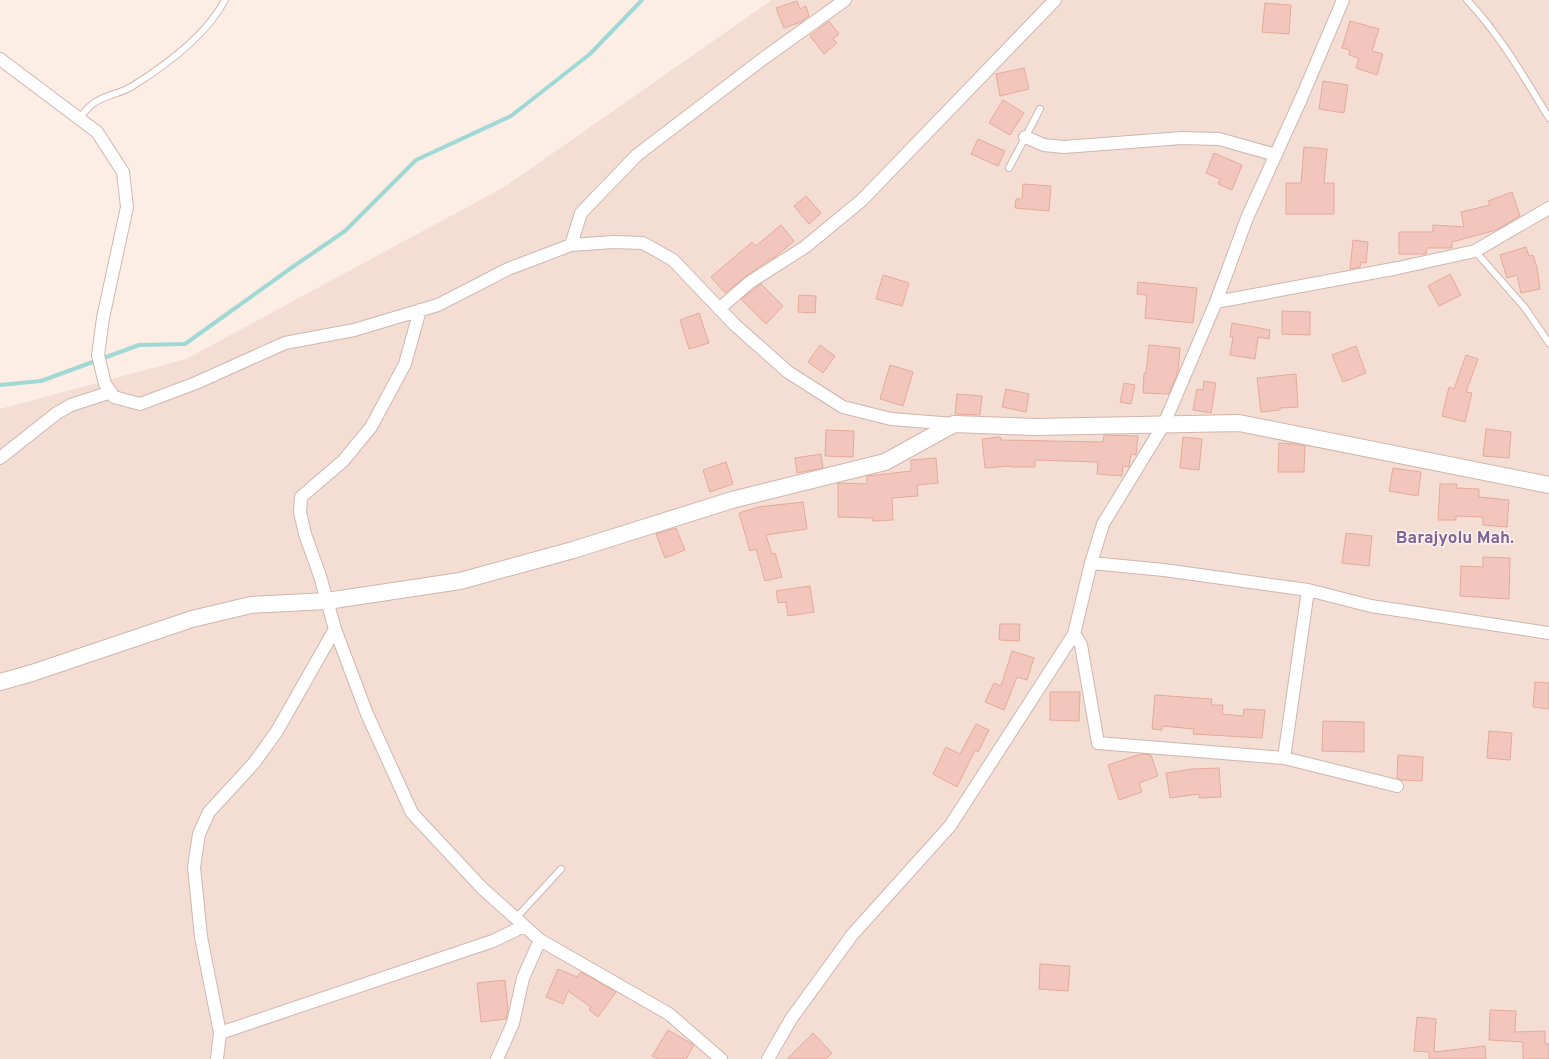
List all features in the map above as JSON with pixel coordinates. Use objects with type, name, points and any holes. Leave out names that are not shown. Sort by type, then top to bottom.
[{"type":"street","points":[[571,245],[581,213],[637,155],[764,58],[845,0]]},
{"type":"street","points":[[719,309],[750,282],[805,247],[862,200],[1055,0]]},
{"type":"street","points":[[768,1059],[791,1019],[852,935],[950,826],[1074,634],[1091,563],[1103,524],[1164,424],[1216,302],[1247,218],[1301,99],[1343,0]]},
{"type":"street","points":[[0,59],[97,132],[123,172],[127,207],[103,318],[98,354],[108,388],[114,397],[140,404],[196,383],[285,343],[354,330],[438,304],[508,269],[571,245],[614,242],[643,243],[674,260],[734,324],[788,372],[843,407],[891,419],[954,424],[1036,427],[1239,422],[1549,485]]},
{"type":"street","points":[[1025,137],[1044,145],[1064,147],[1182,138],[1219,139],[1276,155]]},
{"type":"street","points":[[1216,302],[1398,268],[1475,251],[1549,208]]},
{"type":"street","points":[[420,310],[405,364],[371,427],[343,461],[301,496],[300,512],[305,534],[336,629],[367,714],[412,813],[482,888],[540,940],[670,1014],[721,1059]]},
{"type":"street","points":[[0,458],[57,413],[108,388]]},
{"type":"street","points":[[0,682],[192,619],[251,605],[327,601],[460,581],[573,550],[732,500],[885,462],[954,424]]},
{"type":"street","points":[[1091,563],[1164,570],[1308,590],[1371,606],[1549,633]]},
{"type":"street","points":[[1284,758],[1308,590]]},
{"type":"street","points":[[218,1059],[220,1033],[201,937],[194,867],[199,834],[209,812],[254,763],[277,731],[336,629]]},
{"type":"street","points":[[1074,634],[1081,645],[1098,743],[1284,758],[1397,786]]},
{"type":"street","points":[[220,1033],[493,941],[520,922]]},
{"type":"street","points":[[497,1059],[513,1023],[523,978],[540,940]]},
{"type":"lane","points":[[79,118],[95,102],[129,88],[164,65],[200,34],[219,12],[225,0]]},
{"type":"lane","points":[[1467,0],[1504,45],[1549,118]]},
{"type":"lane","points":[[1009,168],[1040,109]]},
{"type":"lane","points":[[1475,251],[1525,308],[1549,343]]},
{"type":"lane","points":[[520,922],[561,869]]},
{"type":"shaded area","points":[[772,0],[1549,0],[1549,1059],[0,1059],[0,409],[186,359],[506,186]]},
{"type":"building","points":[[797,1],[800,9],[806,6],[809,16],[801,22],[784,28],[776,8]]},
{"type":"building","points":[[1265,3],[1291,5],[1289,34],[1262,32]]},
{"type":"building","points":[[829,21],[839,34],[833,39],[837,43],[824,54],[810,36]]},
{"type":"building","points":[[1350,21],[1379,29],[1372,51],[1383,54],[1377,75],[1356,68],[1359,58],[1349,55],[1350,50],[1342,48]]},
{"type":"building","points":[[1024,68],[1029,89],[1000,96],[996,74]]},
{"type":"building","points":[[1323,81],[1348,85],[1344,113],[1319,109]]},
{"type":"building","points":[[1003,100],[1024,113],[1010,135],[989,123]]},
{"type":"building","points":[[978,139],[1005,151],[998,166],[971,154]]},
{"type":"building","points":[[1304,147],[1327,149],[1324,183],[1334,183],[1334,214],[1286,214],[1286,183],[1301,183]]},
{"type":"building","points":[[1214,153],[1242,165],[1232,190],[1218,184],[1220,179],[1206,173]]},
{"type":"building","points":[[1023,184],[1051,186],[1049,211],[1015,208],[1016,199],[1022,199]]},
{"type":"building","points":[[1512,192],[1520,216],[1496,230],[1452,242],[1452,248],[1427,248],[1426,254],[1399,254],[1399,232],[1433,232],[1433,225],[1464,227],[1461,212],[1490,205],[1488,201]]},
{"type":"building","points":[[806,196],[821,213],[809,224],[794,206]]},
{"type":"building","points":[[781,225],[794,241],[775,257],[746,276],[725,293],[711,277],[752,242],[756,246]]},
{"type":"building","points":[[1353,240],[1368,242],[1366,263],[1361,262],[1360,267],[1350,269]]},
{"type":"building","points":[[1526,247],[1529,256],[1533,255],[1537,268],[1540,289],[1521,293],[1517,275],[1507,278],[1500,255]]},
{"type":"building","points":[[1450,274],[1461,295],[1439,306],[1428,286]]},
{"type":"building","points":[[883,275],[909,283],[902,306],[876,299]]},
{"type":"building","points":[[1138,282],[1197,288],[1193,323],[1145,318],[1147,295],[1137,294]]},
{"type":"building","points":[[761,284],[783,306],[766,324],[741,299]]},
{"type":"building","points":[[799,295],[816,296],[815,313],[798,312]]},
{"type":"building","points":[[1282,311],[1310,312],[1310,335],[1282,334]]},
{"type":"building","points":[[699,313],[709,343],[689,349],[680,320]]},
{"type":"building","points":[[1232,323],[1270,330],[1269,339],[1258,337],[1255,359],[1230,355],[1233,337],[1230,337]]},
{"type":"building","points":[[820,345],[835,356],[823,373],[808,362]]},
{"type":"building","points":[[1149,345],[1180,348],[1178,371],[1169,394],[1143,393],[1144,373],[1146,373]]},
{"type":"building","points":[[1356,346],[1366,373],[1343,382],[1332,355]]},
{"type":"building","points":[[1466,355],[1478,359],[1466,392],[1472,393],[1465,422],[1442,416],[1449,387],[1454,389]]},
{"type":"building","points":[[890,365],[913,372],[903,406],[880,399]]},
{"type":"building","points":[[1296,374],[1298,407],[1280,408],[1280,410],[1261,412],[1257,378]]},
{"type":"building","points":[[1204,381],[1216,383],[1211,413],[1193,410],[1197,389],[1203,390]]},
{"type":"building","points":[[1124,383],[1135,385],[1131,404],[1120,402]]},
{"type":"building","points":[[1006,389],[1029,394],[1026,412],[1002,407]]},
{"type":"building","points":[[957,394],[982,396],[980,415],[955,414]]},
{"type":"building","points":[[1486,429],[1511,432],[1509,458],[1483,456]]},
{"type":"building","points":[[826,430],[854,431],[853,457],[825,456]]},
{"type":"building","points":[[1104,435],[1138,436],[1136,455],[1131,454],[1129,467],[1123,466],[1122,476],[1097,474],[1098,462],[1035,460],[1035,467],[1011,466],[985,468],[982,439],[1000,437],[1001,440],[1103,442]]},
{"type":"building","points":[[1183,437],[1202,439],[1199,470],[1180,468]]},
{"type":"building","points":[[1279,443],[1305,446],[1304,472],[1278,472]]},
{"type":"building","points":[[821,454],[823,468],[797,473],[795,458]]},
{"type":"building","points":[[936,458],[938,483],[917,485],[918,496],[892,498],[893,520],[873,521],[873,518],[838,517],[838,483],[867,484],[867,476],[911,471],[911,460]]},
{"type":"building","points":[[726,462],[733,484],[710,492],[703,470]]},
{"type":"building","points":[[1393,468],[1421,472],[1418,496],[1389,491]]},
{"type":"building","points":[[1440,484],[1457,484],[1456,488],[1479,489],[1479,497],[1509,500],[1507,527],[1483,525],[1483,517],[1456,516],[1456,520],[1438,520]]},
{"type":"building","points":[[803,502],[807,529],[766,535],[772,554],[775,553],[782,577],[765,581],[756,549],[750,551],[739,513],[758,507]]},
{"type":"building","points":[[676,528],[685,550],[665,558],[656,534]]},
{"type":"building","points":[[1346,533],[1372,536],[1369,566],[1342,563]]},
{"type":"building","points":[[1483,557],[1510,558],[1509,599],[1460,596],[1461,566],[1483,567]]},
{"type":"building","points":[[810,586],[814,612],[788,616],[786,602],[778,603],[776,591]]},
{"type":"building","points":[[1000,624],[1020,624],[1019,641],[999,640]]},
{"type":"building","points":[[1012,651],[1034,658],[1027,680],[1017,677],[1004,710],[985,702],[994,683],[1001,686]]},
{"type":"building","points":[[1535,682],[1549,683],[1549,709],[1533,707]]},
{"type":"building","points":[[1050,692],[1080,692],[1079,721],[1050,720]]},
{"type":"building","points":[[1155,695],[1212,699],[1211,705],[1223,705],[1222,714],[1243,716],[1244,709],[1265,710],[1262,738],[1193,734],[1194,729],[1162,726],[1162,730],[1152,729]]},
{"type":"building","points":[[1323,721],[1364,722],[1364,752],[1322,751]]},
{"type":"building","points":[[976,724],[989,730],[978,752],[975,750],[957,787],[933,774],[946,747],[960,754]]},
{"type":"building","points":[[1489,731],[1512,733],[1510,760],[1487,758]]},
{"type":"building","points":[[1141,754],[1151,755],[1158,776],[1139,783],[1142,792],[1119,800],[1108,765]]},
{"type":"building","points":[[1398,755],[1423,757],[1422,781],[1401,780],[1397,778]]},
{"type":"building","points":[[1219,768],[1221,797],[1199,798],[1199,794],[1170,798],[1166,773],[1193,769]]},
{"type":"building","points":[[1040,964],[1070,966],[1068,991],[1039,989]]},
{"type":"building","points":[[558,969],[577,977],[581,972],[616,992],[598,1017],[589,1010],[591,1007],[568,991],[563,1004],[546,997]]},
{"type":"building","points":[[505,980],[508,1010],[506,1019],[481,1022],[477,983]]},
{"type":"building","points":[[1490,1010],[1516,1011],[1515,1032],[1545,1031],[1545,1044],[1549,1044],[1549,1059],[1523,1059],[1523,1042],[1489,1040]]},
{"type":"building","points":[[1417,1017],[1436,1019],[1434,1052],[1485,1046],[1486,1059],[1429,1059],[1429,1052],[1414,1051]]},
{"type":"building","points":[[668,1030],[694,1045],[686,1059],[658,1059],[652,1056]]},
{"type":"building","points":[[813,1033],[832,1053],[826,1059],[787,1059]]},
{"type":"waterway","points":[[0,385],[41,381],[139,345],[185,344],[345,231],[416,160],[511,116],[590,54],[642,0]]},
{"type":"district","name":"Barajyolu Mah.","points":[[1455,537]]}]
